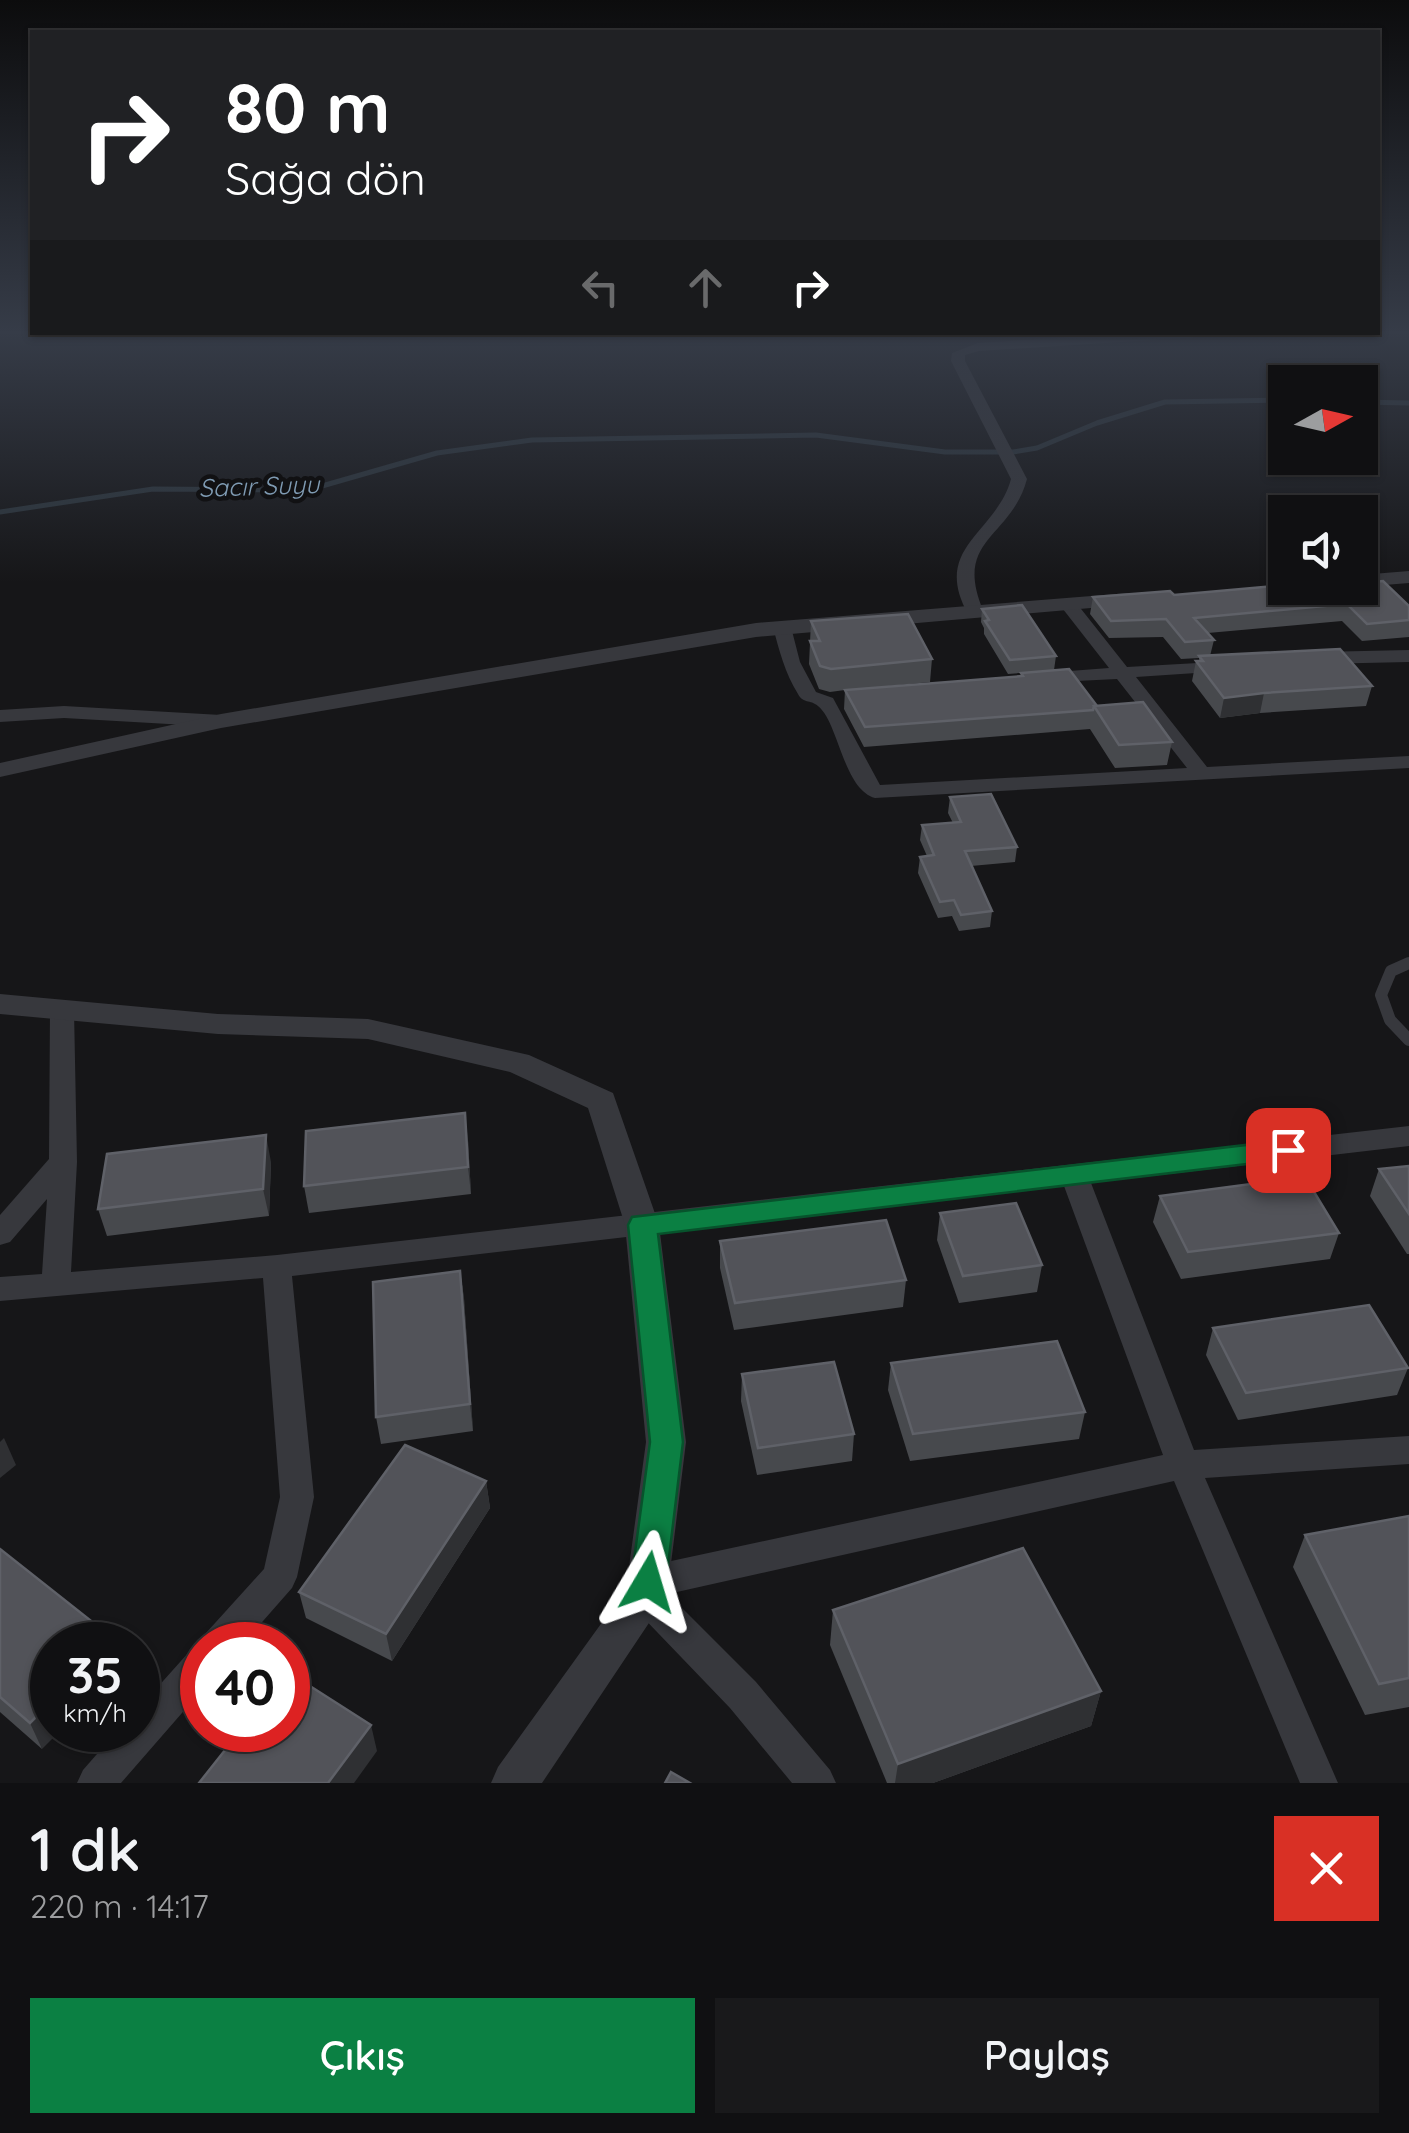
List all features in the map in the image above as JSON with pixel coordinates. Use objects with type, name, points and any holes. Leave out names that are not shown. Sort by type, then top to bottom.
[{"type":"street","points":[[974,610],[964,588],[964,570],[978,538],[1016,494],[1019,479],[988,416]]},
{"type":"street","points":[[1378,580],[1408,579]]},
{"type":"street","points":[[0,770],[222,721],[782,626],[1147,598]]},
{"type":"street","points":[[1068,604],[1202,774]]},
{"type":"street","points":[[782,626],[791,662],[808,696],[834,701],[867,784],[876,792],[1409,762]]},
{"type":"street","points":[[1302,659],[1409,656]]},
{"type":"street","points":[[1027,680],[1243,663]]},
{"type":"street","points":[[0,716],[64,712],[222,721]]},
{"type":"street","points":[[0,1004],[218,1024],[368,1029],[518,1063],[602,1101],[642,1225],[666,1442],[647,1589],[514,1783]]},
{"type":"street","points":[[56,1285],[64,1162],[62,1010]]},
{"type":"street","points":[[0,1290],[277,1266],[1409,1136]]},
{"type":"street","points":[[0,1234],[64,1162]]},
{"type":"street","points":[[1074,1174],[1183,1465],[1319,1783]]},
{"type":"street","points":[[240,1622],[280,1578],[297,1497],[277,1266]]},
{"type":"street","points":[[647,1589],[1183,1465],[1409,1450]]},
{"type":"street","points":[[647,1589],[817,1783]]},
{"type":"street","points":[[96,1783],[180,1689]]},
{"type":"lane","points":[[1409,963],[1391,971],[1381,994],[1390,1020],[1409,1040]]},
{"type":"building","points":[[1378,581],[1383,581],[1409,606],[1409,620],[1367,624],[1348,605],[1378,605]]},
{"type":"building","points":[[1268,587],[1268,605],[1336,605],[1194,618],[1214,640],[1185,642],[1166,619],[1111,621],[1093,597],[1170,591],[1174,595]]},
{"type":"building","points":[[1022,605],[1056,656],[1010,660],[985,621],[989,620],[982,609]]},
{"type":"building","points":[[908,614],[932,659],[831,669],[820,666],[810,641],[820,641],[811,621]]},
{"type":"building","points":[[1340,649],[1372,686],[1224,698],[1196,661],[1203,661],[1199,656]]},
{"type":"building","points":[[1069,669],[1097,706],[1093,710],[865,727],[845,690],[1023,676],[1021,673]]},
{"type":"building","points":[[1143,702],[1172,742],[1119,745],[1094,706]]},
{"type":"building","points":[[991,794],[1017,847],[965,851],[992,911],[961,915],[954,900],[940,902],[920,857],[934,855],[922,825],[961,822],[950,797]]},
{"type":"building","points":[[465,1113],[468,1167],[304,1186],[306,1131]]},
{"type":"building","points":[[266,1135],[263,1189],[98,1209],[107,1154]]},
{"type":"building","points":[[1409,1166],[1409,1214],[1379,1169]]},
{"type":"building","points":[[1305,1177],[1339,1233],[1188,1252],[1160,1196]]},
{"type":"building","points":[[1016,1203],[1042,1265],[963,1276],[940,1213]]},
{"type":"building","points":[[886,1220],[906,1280],[735,1303],[720,1241]]},
{"type":"building","points":[[460,1271],[470,1404],[376,1417],[373,1282]]},
{"type":"building","points":[[1369,1305],[1408,1368],[1246,1393],[1213,1328]]},
{"type":"building","points":[[1057,1341],[1085,1412],[913,1434],[891,1363]]},
{"type":"building","points":[[834,1362],[854,1434],[758,1448],[742,1374]]},
{"type":"building","points":[[405,1445],[486,1481],[386,1634],[299,1592]]},
{"type":"building","points":[[1409,1516],[1409,1678],[1379,1684],[1305,1535]]},
{"type":"building","points":[[1023,1548],[1101,1691],[898,1764],[833,1610]]},
{"type":"building","points":[[0,1549],[92,1622],[30,1622],[30,1723],[0,1697]]},
{"type":"building","points":[[310,1686],[371,1725],[328,1783],[199,1783],[224,1752],[310,1752]]},
{"type":"building","points":[[671,1772],[690,1783],[665,1783]]},
{"type":"waterway","name":"Sacır Suyu","points":[[0,512],[153,489],[308,490],[437,453],[532,440],[816,435],[945,452],[1013,452],[1037,448],[1119,416]]},
{"type":"route","points":[[648,1582],[666,1442],[642,1225],[1288,1150]]}]
